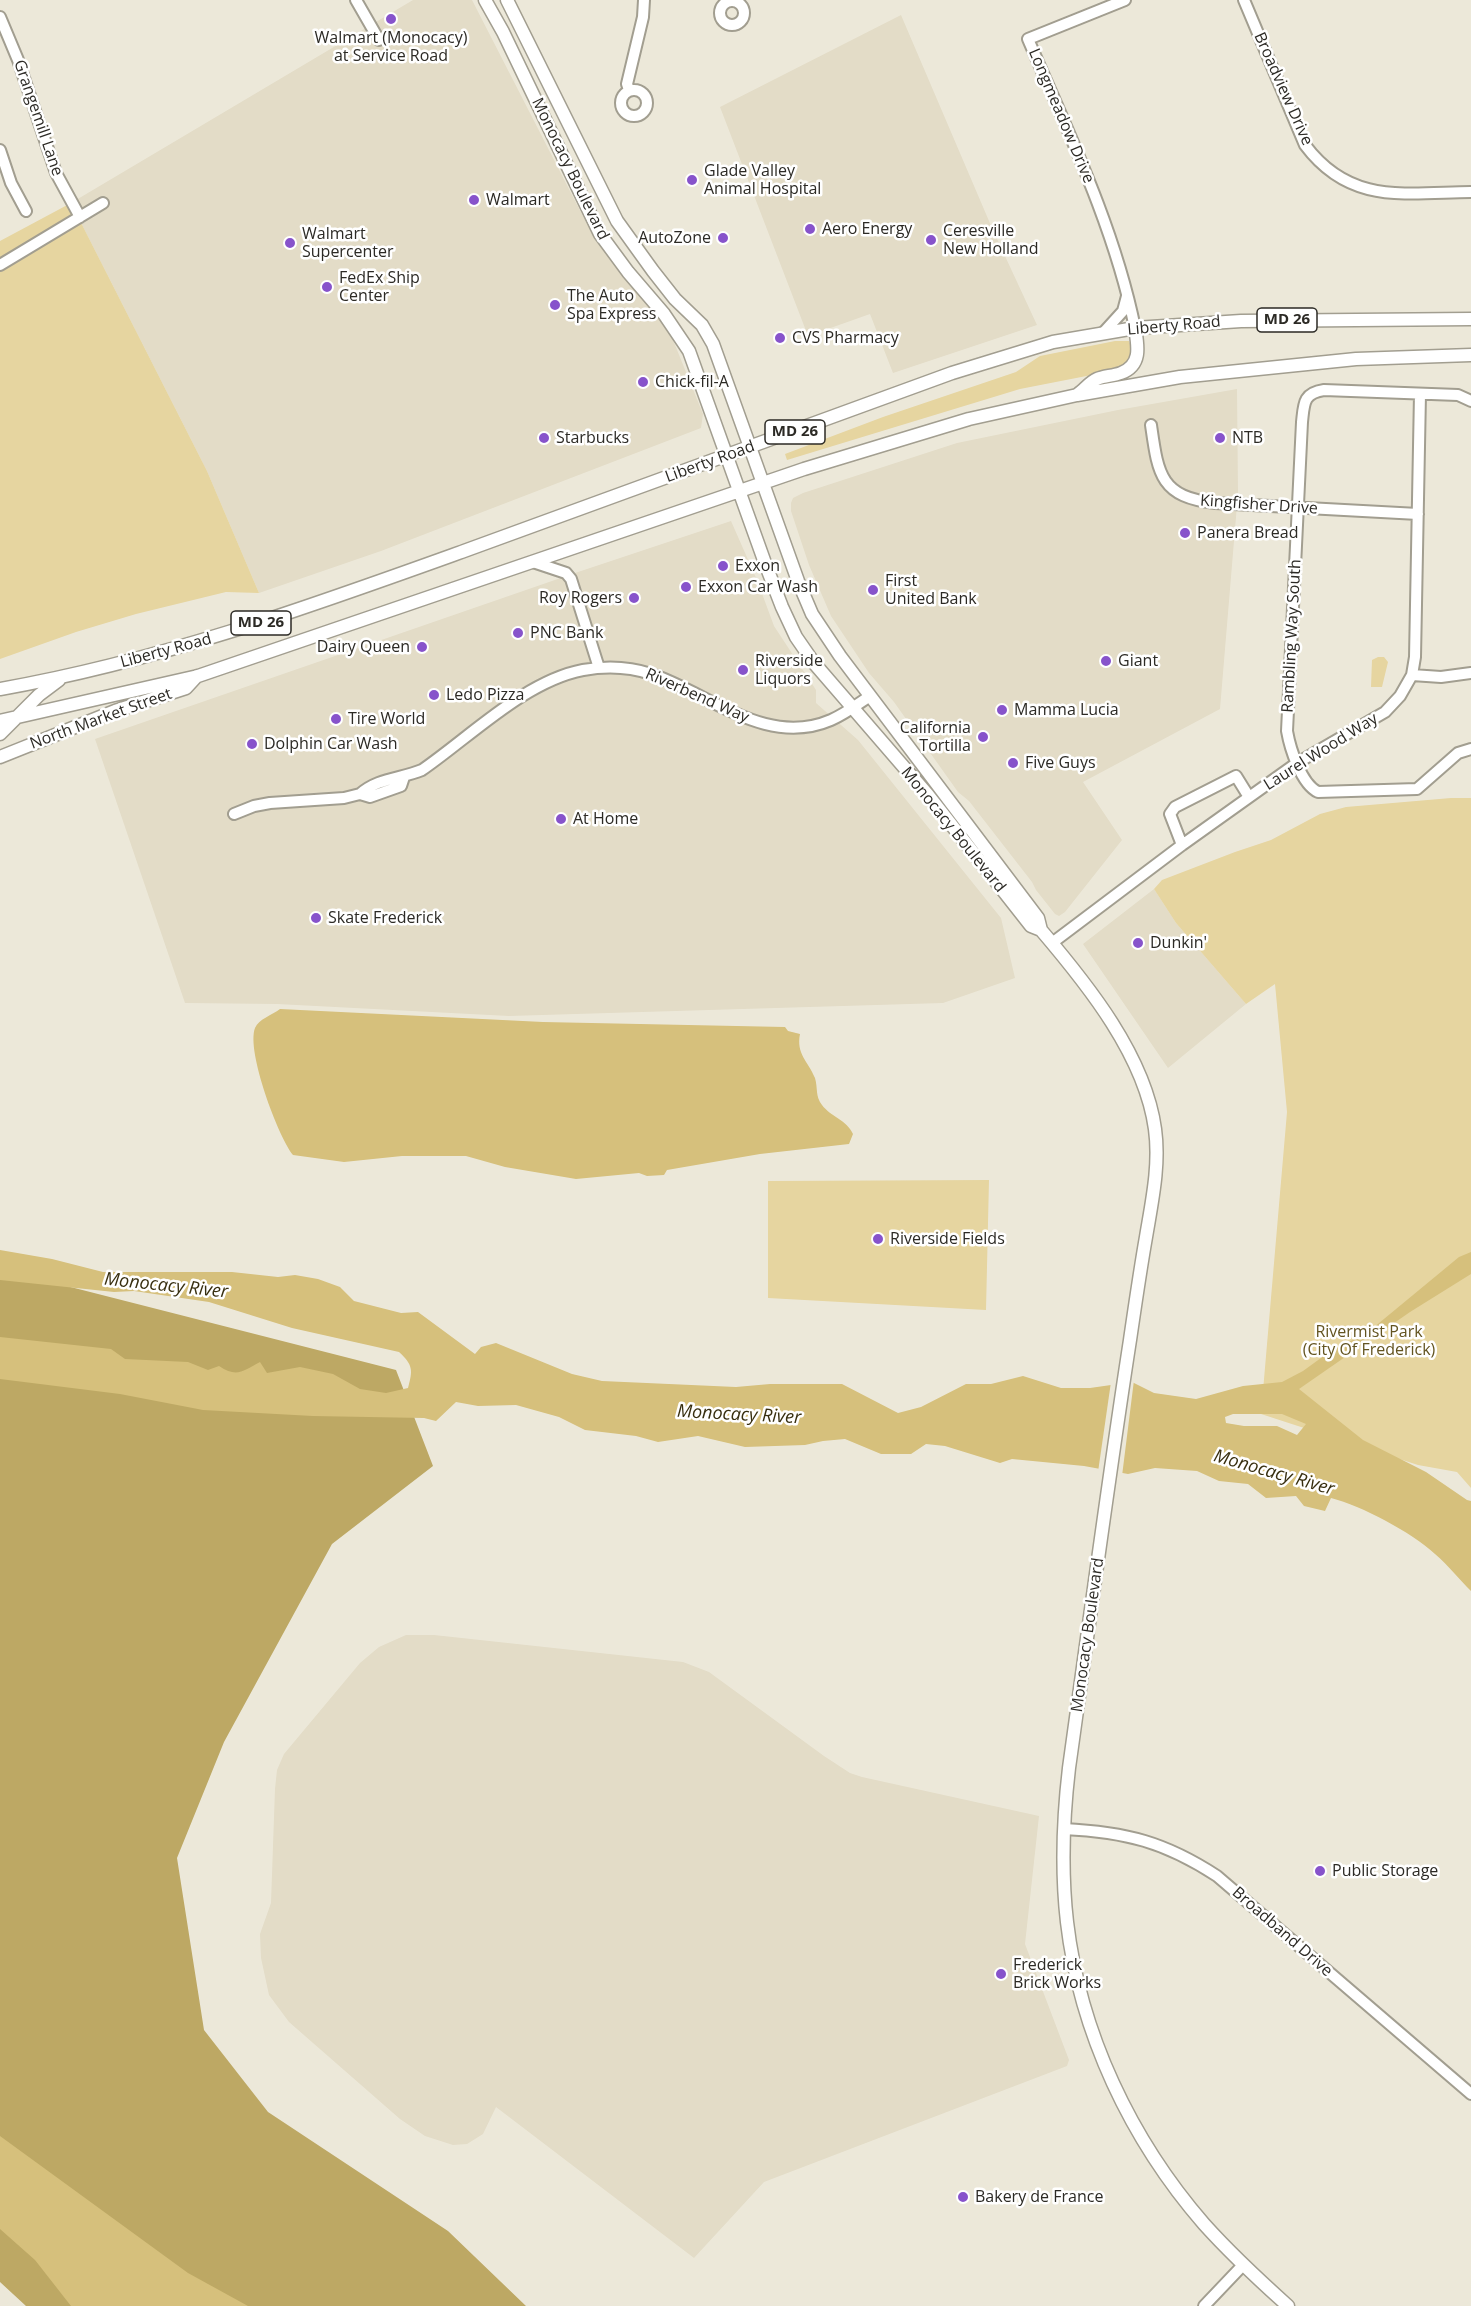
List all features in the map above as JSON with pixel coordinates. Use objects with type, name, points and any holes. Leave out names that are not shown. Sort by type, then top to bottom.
[{"type":"main road","name":"Monocacy Boulevard","points":[[485,0],[508,42],[600,234],[628,272],[664,314],[689,351],[788,622],[814,663],[928,795],[1030,926],[1041,930]]},
{"type":"main road","name":"Monocacy Boulevard","points":[[507,0],[617,221],[660,280],[702,325],[713,344],[812,614],[870,696],[1038,918],[1041,930],[1120,1036],[1147,1092],[1155,1129],[1155,1193],[1146,1238],[1069,1768],[1064,1830],[1065,1896],[1069,1934],[1076,1972],[1099,2050],[1114,2085],[1149,2151],[1197,2215],[1243,2265],[1288,2306]]},
{"type":"main road","name":"Liberty Road","points":[[0,689],[62,678],[164,652],[264,622],[990,360],[1053,342],[1135,328],[1241,321],[1471,319]]},
{"type":"main road","points":[[1077,395],[1096,379],[1122,373],[1130,368],[1138,354],[1135,328]]},
{"type":"main road","name":"Liberty Road","points":[[0,721],[198,676],[740,491],[950,424],[1077,395],[1171,379],[1356,359],[1471,354]]},
{"type":"main road","name":"North Market Street","points":[[0,757],[115,711],[186,688],[198,676]]},
{"type":"main road","name":"North Market Street","points":[[0,734],[39,695],[62,678]]},
{"type":"street","points":[[356,0],[379,40]]},
{"type":"street","points":[[629,90],[627,84],[643,17],[644,0]]},
{"type":"street","name":"Longmeadow Drive","points":[[1125,0],[1028,39],[1114,243],[1135,328]]},
{"type":"street","name":"Broadview Drive","points":[[1244,0],[1305,144],[1318,161],[1331,172],[1365,189],[1381,192],[1471,192]]},
{"type":"street","name":"Grangemill Lane","points":[[0,17],[3,32],[18,60],[56,173],[80,217]]},
{"type":"street","points":[[0,150],[11,183],[26,211]]},
{"type":"street","points":[[0,265],[103,203]]},
{"type":"street","points":[[1103,333],[1123,311],[1128,293]]},
{"type":"street","name":"Rambling Way South","points":[[1420,394],[1313,392],[1308,396],[1303,410],[1287,720],[1289,742],[1297,763],[1310,786],[1318,792],[1417,789],[1458,753],[1471,749]]},
{"type":"street","points":[[1420,394],[1458,395],[1471,401]]},
{"type":"street","name":"Laurel Wood Way","points":[[1052,943],[1249,797],[1297,763],[1385,712],[1400,696],[1412,675],[1416,640],[1420,394]]},
{"type":"street","name":"Kingfisher Drive","points":[[1151,426],[1160,471],[1169,486],[1185,498],[1215,503],[1418,514]]},
{"type":"street","points":[[533,562],[566,573],[571,579],[599,668]]},
{"type":"street","name":"Riverbend Way","points":[[234,814],[254,806],[270,803],[344,798],[360,794],[369,786],[422,770],[525,693],[549,680],[570,673],[619,667],[651,674],[672,682],[733,714],[766,724],[794,727],[832,720],[870,696]]},
{"type":"street","points":[[1412,675],[1441,676],[1471,673]]},
{"type":"street","points":[[1182,845],[1170,814],[1174,807],[1236,776],[1249,797]]},
{"type":"street","name":"Broadband Drive","points":[[1064,1830],[1124,1835],[1162,1845],[1217,1876],[1471,2094]]},
{"type":"street","points":[[1204,2306],[1243,2265]]},
{"type":"shaded area","points":[[413,0],[472,0],[591,232],[648,302],[673,340],[703,414],[701,428],[381,551],[259,593],[207,471],[71,203]]},
{"type":"shaded area","points":[[901,15],[992,228],[1037,325],[893,373],[870,314],[808,336],[720,107]]},
{"type":"shaded area","points":[[1237,389],[1238,493],[1220,709],[1083,782],[1122,840],[1065,912],[1059,916],[1036,890],[969,801],[958,792],[894,702],[869,673],[831,616],[809,565],[791,511],[791,503],[793,498],[803,493],[957,443],[1118,410]]},
{"type":"shaded area","points":[[731,521],[774,626],[816,690],[816,703],[858,740],[1001,918],[1015,978],[943,1003],[509,1016],[277,1004],[185,1003],[95,739]]},
{"type":"shaded area","points":[[1154,889],[1176,923],[1246,1004],[1168,1068],[1083,944]]},
{"type":"shaded area","points":[[0,1269],[396,1370],[433,1466],[332,1544],[224,1742],[177,1858],[204,2030],[268,2112],[448,2231],[526,2306],[26,2306],[0,2282]]},
{"type":"shaded area","points":[[406,1635],[434,1635],[683,1662],[709,1672],[850,1773],[1039,1816],[1025,1944],[1069,2060],[1067,2066],[764,2182],[694,2258],[496,2107],[483,2134],[467,2144],[453,2145],[425,2136],[400,2119],[289,2022],[269,1995],[261,1958],[260,1934],[271,1903],[275,1789],[277,1770],[284,1754],[360,1663],[379,1647]]},
{"type":"green space","points":[[71,203],[207,471],[259,593],[226,592],[136,614],[0,659],[0,241]]},
{"type":"green space","points":[[1115,341],[1129,341],[1132,349],[1128,364],[1112,371],[1020,389],[787,460],[785,454],[883,417],[1016,372],[1040,356]]},
{"type":"green space","points":[[1384,657],[1388,662],[1382,687],[1371,687],[1372,660]]},
{"type":"green space","name":"Rivermist Park (City Of Frederick)","points":[[1471,798],[1471,1488],[1457,1472],[1418,1465],[1261,1414],[1287,1112],[1275,984],[1246,1004],[1176,923],[1154,889],[1162,880],[1271,840],[1320,814],[1346,807]]},
{"type":"green space","name":"Riverside Fields","points":[[989,1180],[986,1310],[768,1298],[768,1181]]},
{"type":"water","points":[[280,1009],[543,1022],[785,1027],[788,1031],[800,1034],[801,1052],[815,1078],[820,1102],[847,1125],[853,1134],[849,1144],[760,1154],[667,1170],[664,1175],[647,1176],[639,1173],[576,1179],[505,1167],[466,1156],[402,1156],[344,1162],[293,1155],[279,1130],[265,1093],[253,1039],[257,1025]]},
{"type":"water","name":"Monocacy River","points":[[0,1250],[52,1259],[103,1272],[232,1272],[278,1277],[295,1275],[318,1279],[340,1287],[354,1301],[401,1313],[418,1312],[475,1354],[481,1347],[496,1343],[572,1374],[602,1381],[736,1387],[770,1384],[842,1384],[898,1413],[921,1407],[966,1384],[991,1384],[1023,1376],[1061,1388],[1090,1388],[1132,1382],[1154,1393],[1196,1399],[1243,1386],[1282,1382],[1303,1371],[1332,1350],[1367,1333],[1459,1257],[1471,1252],[1471,1274],[1410,1312],[1299,1389],[1363,1440],[1426,1472],[1471,1501],[1471,1591],[1425,1546],[1371,1513],[1331,1498],[1325,1511],[1304,1506],[1296,1496],[1266,1498],[1248,1484],[1219,1481],[1197,1471],[1155,1468],[1128,1474],[1084,1466],[1012,1459],[1000,1463],[945,1446],[926,1444],[911,1454],[881,1454],[845,1439],[805,1445],[745,1447],[698,1436],[658,1442],[636,1436],[585,1430],[559,1417],[516,1405],[478,1406],[456,1402],[436,1421],[424,1418],[313,1416],[203,1410],[120,1394],[0,1379],[0,1337],[111,1349],[125,1359],[188,1362],[208,1370],[219,1366],[231,1372],[240,1372],[260,1362],[267,1373],[300,1367],[333,1374],[360,1389],[386,1393],[408,1388],[411,1368],[399,1352],[292,1328],[209,1302],[134,1291],[114,1292],[0,1280]],"holes":[[[1233,1414],[1282,1414],[1306,1424],[1297,1435],[1277,1426],[1244,1426],[1226,1423],[1225,1417]]]},
{"type":"water","points":[[0,2136],[188,2273],[248,2306],[71,2306],[35,2260],[0,2229]]},
{"type":"pier","points":[[1134,1380],[1122,1476],[1098,1472],[1111,1382]]},
{"type":"place","name":"Walmart (Monocacy) at Service Road","points":[[391,19]]},
{"type":"place","name":"Glade Valley Animal Hospital","points":[[692,180]]},
{"type":"place","name":"Walmart","points":[[474,200]]},
{"type":"place","name":"Aero Energy","points":[[810,229]]},
{"type":"place","name":"AutoZone","points":[[723,238]]},
{"type":"place","name":"Ceresville New Holland","points":[[931,240]]},
{"type":"place","name":"Walmart Supercenter","points":[[290,243]]},
{"type":"place","name":"FedEx Ship Center","points":[[327,287]]},
{"type":"place","name":"The Auto Spa Express","points":[[555,305]]},
{"type":"place","name":"CVS Pharmacy","points":[[780,338]]},
{"type":"place","name":"Chick-fil-A","points":[[643,382]]},
{"type":"place","name":"Starbucks","points":[[544,438]]},
{"type":"place","name":"NTB","points":[[1220,438]]},
{"type":"place","name":"Panera Bread","points":[[1185,533]]},
{"type":"place","name":"Exxon","points":[[723,566]]},
{"type":"place","name":"Exxon Car Wash","points":[[686,587]]},
{"type":"place","name":"First United Bank","points":[[873,590]]},
{"type":"place","name":"Roy Rogers","points":[[634,598]]},
{"type":"place","name":"PNC Bank","points":[[518,633]]},
{"type":"place","name":"Dairy Queen","points":[[422,647]]},
{"type":"place","name":"Giant","points":[[1106,661]]},
{"type":"place","name":"Riverside Liquors","points":[[743,670]]},
{"type":"place","name":"Ledo Pizza","points":[[434,695]]},
{"type":"place","name":"Mamma Lucia","points":[[1002,710]]},
{"type":"place","name":"Tire World","points":[[336,719]]},
{"type":"place","name":"California Tortilla","points":[[983,737]]},
{"type":"place","name":"Dolphin Car Wash","points":[[252,744]]},
{"type":"place","name":"Five Guys","points":[[1013,763]]},
{"type":"place","name":"At Home","points":[[561,819]]},
{"type":"place","name":"Skate Frederick","points":[[316,918]]},
{"type":"place","name":"Dunkin'","points":[[1138,943]]},
{"type":"place","name":"Riverside Fields","points":[[878,1239]]},
{"type":"place","name":"Public Storage","points":[[1320,1871]]},
{"type":"place","name":"Frederick Brick Works","points":[[1001,1974]]},
{"type":"place","name":"Bakery de France","points":[[963,2197]]}]
